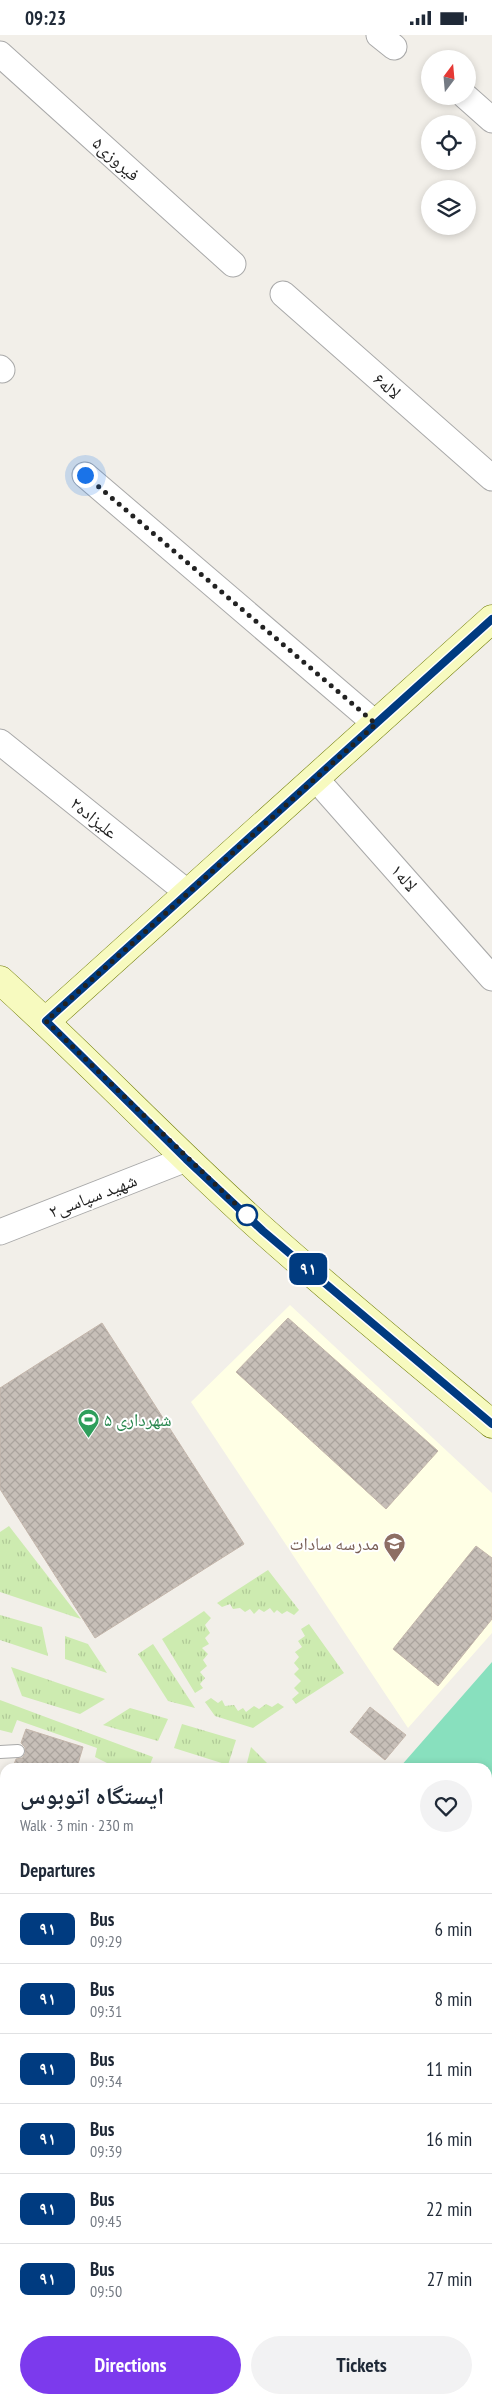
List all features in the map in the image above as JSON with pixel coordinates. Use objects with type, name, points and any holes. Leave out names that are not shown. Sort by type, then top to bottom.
[{"type":"street","name":"فیروزی۵","points":[[0,54],[233,264]]},
{"type":"street","points":[[475,105],[492,120]]},
{"type":"street","name":"۶لاله","points":[[283,294],[492,478]]},
{"type":"street","points":[[85,475],[376,724]]},
{"type":"street","points":[[46,1021],[492,619]]},
{"type":"street","name":"علیزاده۲","points":[[0,742],[188,893]]},
{"type":"street","name":"۱لاله","points":[[316,779],[492,978]]},
{"type":"street","points":[[0,980],[46,1021],[186,1159],[263,1231],[492,1424]]},
{"type":"street","name":"شهید سپاسی۲","points":[[0,1232],[186,1159]]},
{"type":"lane","points":[[0,1752],[18,1751]]},
{"type":"shaded area","name":"مدرسه سادات","points":[[290,1305],[492,1493],[492,1633],[408,1728],[191,1402]]},
{"type":"green space","points":[[9,1526],[81,1619],[0,1592],[0,1532]]},
{"type":"green space","points":[[268,1570],[299,1610],[294,1615],[287,1611],[282,1614],[277,1610],[274,1613],[270,1608],[264,1612],[259,1609],[254,1614],[250,1609],[245,1612],[240,1608],[233,1609],[230,1604],[222,1607],[217,1603]]},
{"type":"green space","points":[[204,1611],[211,1618],[205,1625],[210,1633],[205,1638],[209,1644],[202,1648],[208,1654],[203,1660],[207,1666],[200,1672],[205,1678],[200,1684],[203,1688],[195,1693],[162,1639]]},
{"type":"green space","points":[[0,1615],[42,1627],[48,1656],[0,1640]]},
{"type":"green space","points":[[309,1624],[344,1673],[296,1704],[292,1699],[299,1693],[294,1688],[301,1681],[294,1674],[299,1669],[294,1663],[299,1657],[295,1652],[302,1647],[298,1641],[305,1636],[301,1629]]},
{"type":"green space","points":[[65,1636],[88,1644],[107,1673],[65,1659]]},
{"type":"green space","points":[[153,1644],[195,1708],[168,1701],[138,1654]]},
{"type":"green space","points":[[492,1662],[492,1763],[404,1763]]},
{"type":"green space","points":[[11,1667],[105,1699],[80,1714],[22,1696]]},
{"type":"green space","points":[[211,1698],[218,1703],[222,1700],[225,1706],[234,1705],[238,1711],[243,1708],[246,1712],[254,1706],[259,1709],[266,1704],[272,1707],[278,1703],[284,1707],[253,1728],[215,1716],[205,1702]]},
{"type":"green space","points":[[0,1700],[153,1757],[151,1763],[107,1763],[95,1757],[97,1748],[17,1720],[12,1733],[0,1730]]},
{"type":"green space","points":[[130,1708],[168,1719],[158,1741],[103,1725]]},
{"type":"green space","points":[[182,1724],[236,1740],[229,1763],[222,1763],[174,1748]]},
{"type":"green space","points":[[251,1747],[267,1763],[247,1763]]},
{"type":"building","points":[[288,1318],[438,1451],[386,1509],[236,1372]]},
{"type":"building","name":"شهرداری ۵","points":[[102,1323],[244,1544],[95,1638],[0,1489],[0,1388]]},
{"type":"building","points":[[476,1546],[492,1558],[492,1619],[438,1686],[393,1649]]},
{"type":"building","points":[[370,1707],[406,1735],[385,1760],[350,1732]]},
{"type":"building","points":[[26,1729],[83,1747],[78,1763],[14,1763],[16,1759],[22,1758],[25,1754],[25,1747],[21,1743]]},
{"type":"bus line","name":"۹۱","points":[[492,619],[46,1021],[186,1159],[263,1231],[492,1424]]},
{"type":"place","name":"شهرداری ۵","points":[[88,1439]]},
{"type":"place","name":"مدرسه سادات","points":[[395,1563]]},
{"type":"route","points":[[85,475],[376,724],[46,1021],[186,1159],[247,1215]]}]
